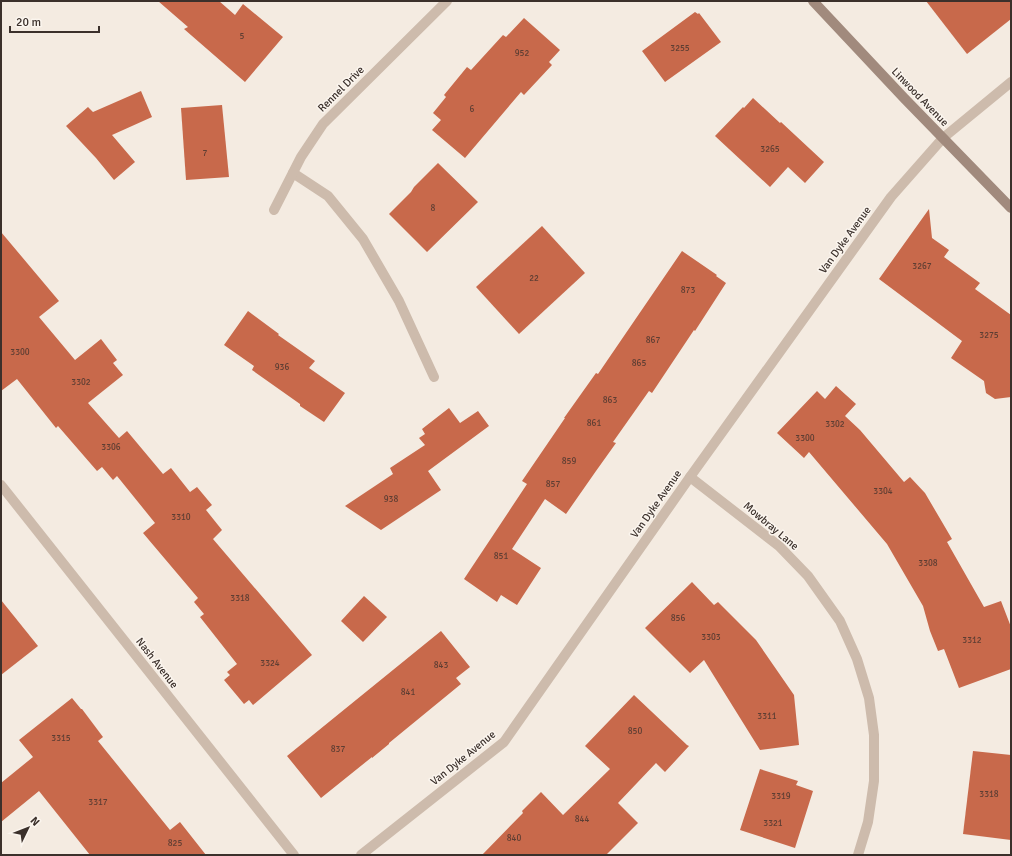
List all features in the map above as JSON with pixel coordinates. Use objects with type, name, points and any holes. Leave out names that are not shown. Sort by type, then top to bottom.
[{"type":"main road","name":"Linwood Avenue","points":[[813,1],[1011,208]]},
{"type":"street","name":"Rennel Drive","points":[[274,210],[301,157],[323,124],[447,1]]},
{"type":"street","name":"Van Dyke Avenue","points":[[361,855],[504,742],[690,477],[891,197],[943,138],[1011,82]]},
{"type":"street","points":[[293,173],[328,196],[363,239],[399,301],[434,377]]},
{"type":"street","name":"Mowbray Lane","points":[[690,477],[779,546],[808,576],[840,621],[854,652],[868,698],[874,735],[874,780],[868,822],[858,855]]},
{"type":"street","name":"Nash Avenue","points":[[1,485],[294,855]]},
{"type":"building","points":[[158,1],[219,1],[235,15],[243,4],[283,37],[245,82],[184,29],[188,27]]},
{"type":"building","points":[[926,1],[1011,1],[1011,19],[967,54]]},
{"type":"building","points":[[695,12],[698,14],[699,13],[721,42],[665,82],[642,51]]},
{"type":"building","points":[[524,18],[560,50],[549,62],[552,65],[524,95],[521,92],[465,158],[432,130],[441,120],[433,113],[446,97],[444,95],[467,67],[471,70],[503,35],[506,37]]},
{"type":"building","points":[[141,91],[152,117],[112,135],[135,162],[114,180],[66,126],[88,107],[93,112]]},
{"type":"building","points":[[753,98],[824,162],[805,183],[788,167],[770,187],[715,136]]},
{"type":"building","points":[[222,105],[229,177],[186,180],[181,108]]},
{"type":"building","points":[[438,163],[478,202],[427,252],[389,214]]},
{"type":"building","points":[[929,209],[932,238],[949,250],[944,257],[980,283],[975,289],[1011,315],[1011,397],[995,399],[986,393],[984,381],[951,358],[962,341],[879,279]]},
{"type":"building","points":[[542,226],[585,273],[519,334],[476,287]]},
{"type":"building","points":[[1,232],[59,301],[39,317],[75,360],[101,339],[117,360],[113,363],[123,375],[88,403],[119,438],[127,431],[163,474],[171,468],[190,492],[197,487],[212,505],[206,510],[222,530],[213,539],[312,655],[253,705],[249,700],[244,704],[224,680],[230,675],[227,672],[237,664],[200,617],[204,614],[194,602],[198,598],[143,533],[155,523],[117,476],[113,480],[102,467],[97,471],[58,426],[56,428],[17,379],[1,391]]},
{"type":"building","points":[[682,251],[726,283],[652,393],[649,391],[613,442],[616,443],[566,514],[545,499],[512,549],[541,568],[517,605],[501,595],[497,602],[464,579],[527,484],[522,481],[564,418],[596,373],[598,374]]},
{"type":"building","points":[[248,311],[279,334],[278,335],[315,361],[309,368],[345,393],[324,422],[252,370],[254,366],[224,345]]},
{"type":"building","points":[[836,386],[856,404],[845,416],[860,430],[904,482],[910,477],[925,493],[952,539],[947,542],[984,607],[1001,601],[1011,627],[1011,669],[959,688],[944,649],[938,651],[930,631],[923,606],[887,544],[809,452],[804,458],[777,433],[817,391],[825,399]]},
{"type":"building","points":[[449,408],[460,423],[478,411],[489,426],[428,471],[441,490],[381,530],[345,506],[393,474],[390,468],[425,445],[419,438],[425,434],[422,429]]},
{"type":"building","points":[[692,582],[714,605],[718,602],[756,640],[794,695],[799,745],[760,750],[704,660],[690,673],[645,628]]},
{"type":"building","points":[[364,596],[387,617],[363,642],[341,621]]},
{"type":"building","points":[[1,600],[38,646],[1,675]]},
{"type":"building","points":[[441,631],[470,667],[456,678],[461,684],[321,798],[287,756]]},
{"type":"building","points":[[634,695],[689,746],[665,772],[656,763],[618,803],[638,823],[606,855],[482,855],[523,813],[522,811],[541,792],[563,815],[610,769],[585,746]]},
{"type":"building","points":[[72,698],[103,737],[98,741],[170,830],[180,822],[206,855],[90,855],[39,791],[1,822],[1,783],[33,757],[19,740]]},
{"type":"building","points":[[973,751],[1011,755],[1011,840],[963,834]]},
{"type":"building","points":[[760,769],[798,781],[796,785],[813,791],[795,848],[740,830]]}]
